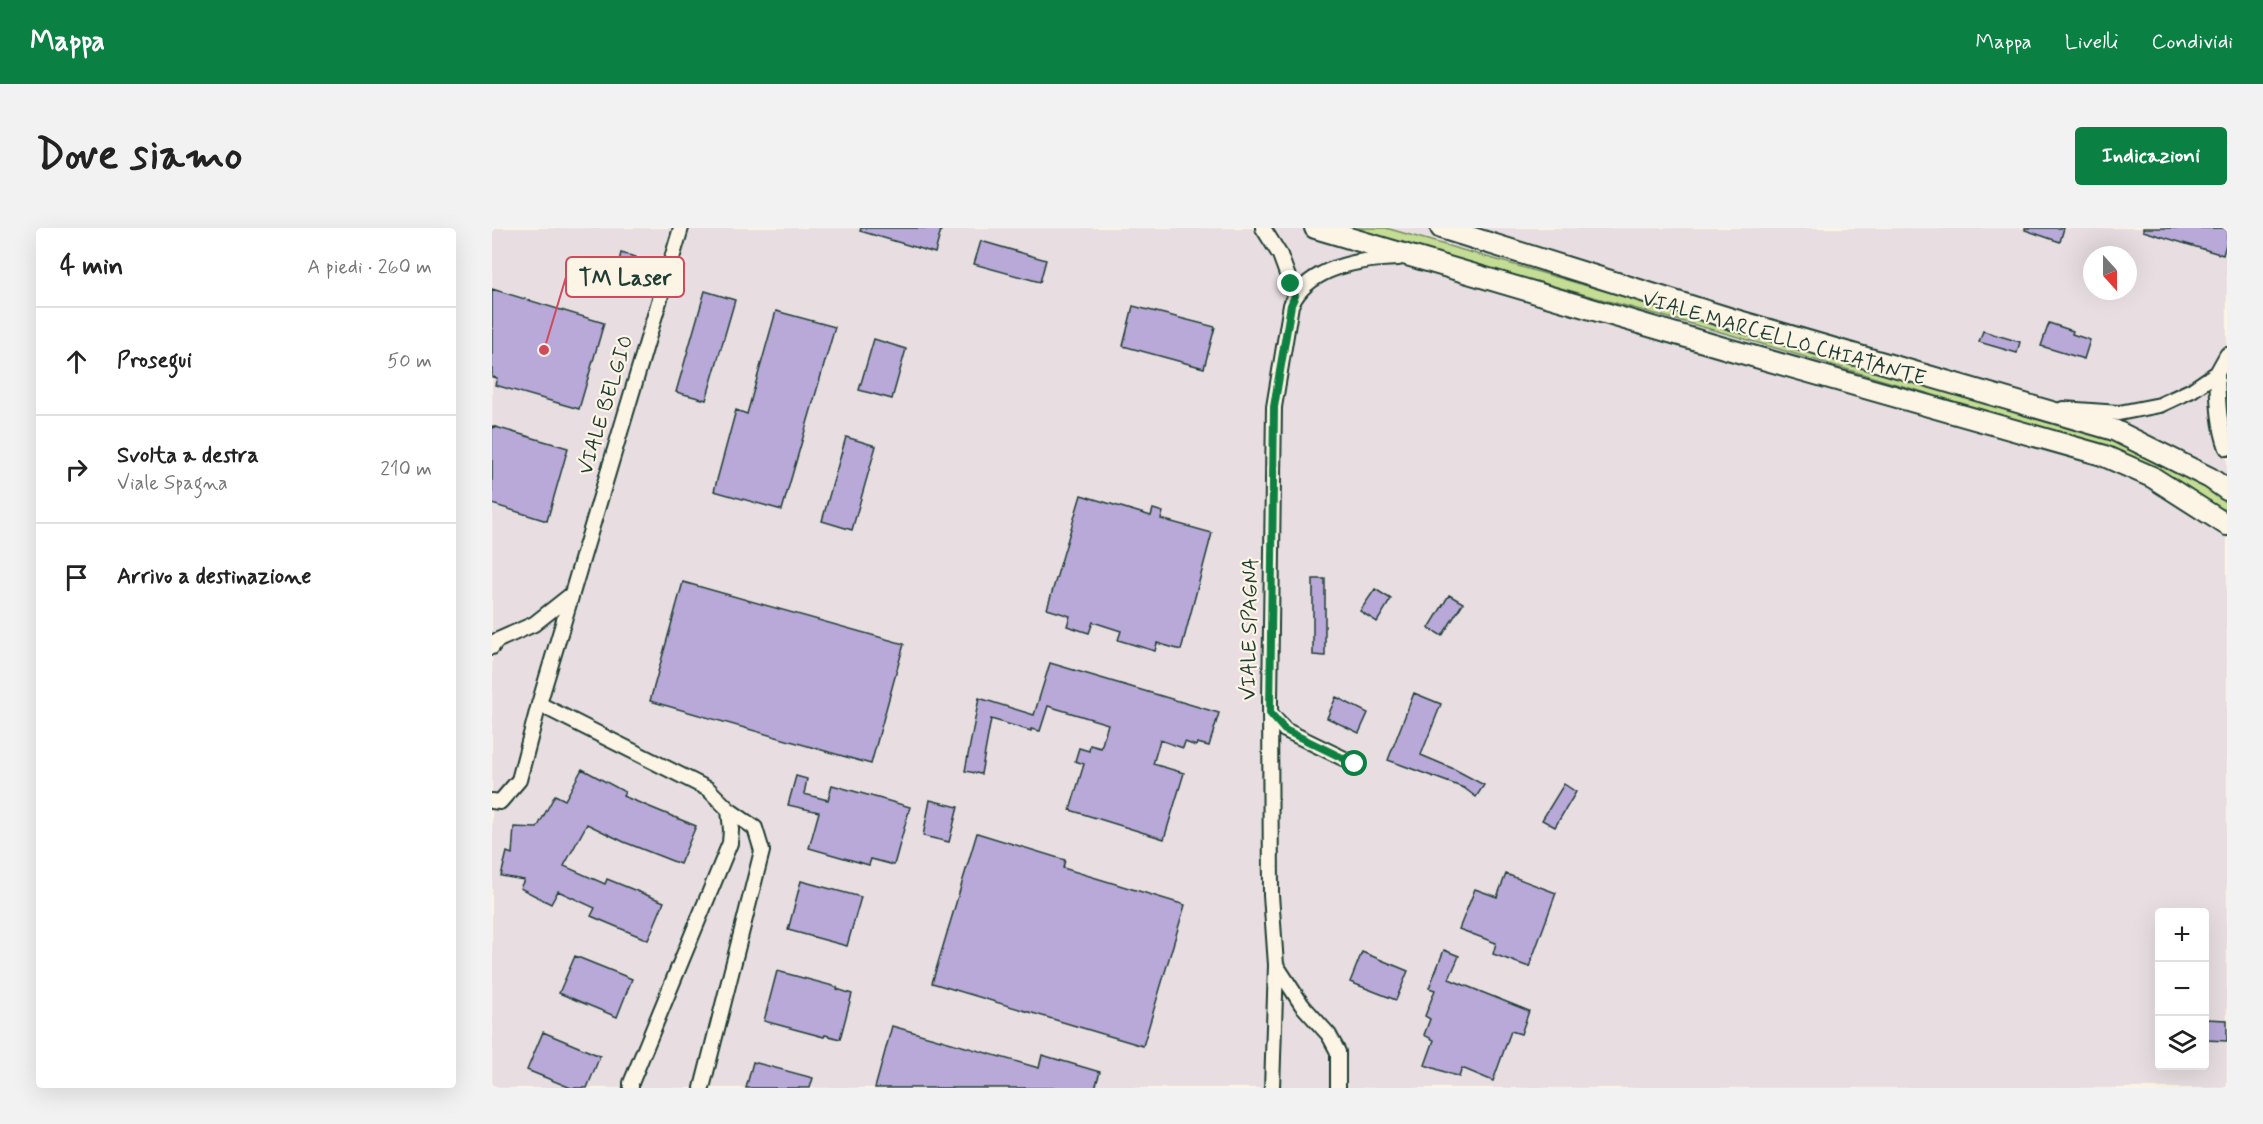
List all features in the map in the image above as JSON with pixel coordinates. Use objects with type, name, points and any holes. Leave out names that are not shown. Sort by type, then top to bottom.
[{"type":"street","name":"VIALE BELGIO","points":[[492,801],[500,802],[519,780],[539,704],[681,228]]},
{"type":"street","points":[[1263,228],[1280,255],[1295,296],[1308,281],[1335,268],[1369,258],[1420,257]]},
{"type":"street","name":"VIALE MARCELLO CHIATANTE","points":[[1316,228],[2102,455],[2152,477],[2227,525]]},
{"type":"street","name":"VIALE MARCELLO CHIATANTE","points":[[1442,228],[1732,319],[2115,430],[2210,478],[2227,490]]},
{"type":"street","name":"VIALE SPAGNA","points":[[1272,1088],[1276,965],[1271,895],[1270,713],[1274,407],[1291,305],[1295,296]]},
{"type":"street","points":[[2044,408],[2119,413],[2160,405],[2192,390],[2217,373],[2227,355]]},
{"type":"street","points":[[2217,373],[2218,404],[2227,448]]},
{"type":"street","points":[[492,648],[496,641],[534,624],[572,594]]},
{"type":"street","points":[[539,704],[708,789],[729,810],[755,828],[762,851],[702,1088]]},
{"type":"street","points":[[1270,713],[1285,730],[1355,764]]},
{"type":"street","points":[[632,1088],[636,1072],[730,843],[729,810]]},
{"type":"street","name":"VIALE SPAGNA","points":[[1276,965],[1302,1005],[1329,1035],[1338,1052],[1338,1088]]},
{"type":"shaded area","points":[[492,228],[2227,228],[2227,1088],[502,1088],[492,1085]]},
{"type":"green space","points":[[1343,228],[1386,228],[2081,428],[2156,459],[2192,478],[2227,499],[2227,512],[2159,471],[2078,438],[1728,334]]},
{"type":"building","points":[[861,228],[935,228],[941,230],[935,253],[860,231]]},
{"type":"building","points":[[2025,228],[2064,228],[2060,242],[2025,230]]},
{"type":"building","points":[[2143,228],[2227,228],[2227,241],[2223,255],[2143,231]]},
{"type":"building","points":[[981,241],[1046,260],[1040,282],[974,264]]},
{"type":"building","points":[[621,253],[636,257],[632,274],[617,270]]},
{"type":"building","points":[[492,289],[604,323],[579,409],[495,385],[497,378],[492,377]]},
{"type":"building","points":[[705,291],[735,300],[706,400],[676,392]]},
{"type":"building","points":[[1133,306],[1215,327],[1204,368],[1123,346]]},
{"type":"building","points":[[776,311],[835,327],[782,510],[714,491],[736,410],[747,414]]},
{"type":"building","points":[[2049,323],[2073,331],[2072,334],[2090,340],[2084,359],[2041,346]]},
{"type":"building","points":[[1983,331],[2020,342],[2017,353],[1979,342]]},
{"type":"building","points":[[874,339],[906,349],[892,399],[859,390]]},
{"type":"building","points":[[492,426],[568,448],[547,521],[492,504]]},
{"type":"building","points":[[846,437],[876,446],[852,530],[822,521]]},
{"type":"building","points":[[1081,495],[1151,516],[1153,509],[1163,512],[1161,519],[1212,533],[1181,650],[1157,643],[1155,651],[1118,640],[1121,631],[1093,622],[1089,633],[1067,626],[1070,616],[1047,609]]},
{"type":"building","points":[[1313,579],[1325,579],[1325,656],[1313,655]]},
{"type":"building","points":[[683,582],[904,644],[871,764],[650,701]]},
{"type":"building","points":[[1375,589],[1391,599],[1377,622],[1360,611]]},
{"type":"building","points":[[1449,595],[1463,603],[1442,636],[1429,628]]},
{"type":"building","points":[[1050,663],[1219,713],[1209,746],[1197,743],[1196,746],[1185,742],[1183,748],[1160,740],[1153,764],[1184,773],[1164,839],[1070,810],[1084,764],[1075,761],[1079,748],[1089,751],[1090,745],[1101,748],[1108,724],[1048,706],[1040,731],[1031,729],[1031,731],[991,719],[981,774],[965,771],[979,698],[1034,715]]},
{"type":"building","points":[[1414,693],[1441,704],[1421,755],[1484,785],[1476,797],[1464,788],[1388,760]]},
{"type":"building","points":[[1336,697],[1368,713],[1359,733],[1327,718]]},
{"type":"building","points":[[582,769],[625,792],[623,796],[696,826],[680,864],[624,842],[587,824],[564,866],[605,884],[607,879],[664,902],[648,940],[591,916],[595,908],[558,891],[551,904],[520,888],[524,880],[501,876],[507,852],[512,854],[514,827],[537,828],[555,795],[565,800]]},
{"type":"building","points":[[796,776],[807,779],[804,794],[828,800],[832,785],[910,807],[894,865],[871,859],[869,865],[809,848],[819,812],[788,805]]},
{"type":"building","points":[[1564,784],[1576,792],[1555,827],[1542,820]]},
{"type":"building","points":[[930,800],[958,807],[949,842],[923,836]]},
{"type":"building","points":[[977,833],[1065,860],[1063,868],[1185,905],[1143,1046],[932,983]]},
{"type":"building","points":[[1506,874],[1556,893],[1529,967],[1493,954],[1496,943],[1459,929],[1475,889],[1497,897]]},
{"type":"building","points":[[801,881],[861,897],[847,946],[788,930]]},
{"type":"building","points":[[1444,950],[1459,956],[1449,979],[1529,1011],[1521,1034],[1511,1031],[1493,1081],[1462,1068],[1459,1077],[1425,1065],[1434,1040],[1424,1035],[1430,1019],[1425,1016],[1435,990],[1429,988]]},
{"type":"building","points":[[1362,952],[1408,971],[1396,1000],[1350,982]]},
{"type":"building","points":[[575,956],[632,979],[617,1017],[559,993]]},
{"type":"building","points":[[777,971],[837,987],[837,989],[852,994],[840,1039],[764,1021]]},
{"type":"building","points":[[2209,1019],[2227,1020],[2227,1041],[2209,1040]]},
{"type":"building","points":[[892,1026],[1039,1068],[1042,1055],[1100,1072],[1095,1088],[875,1088]]},
{"type":"building","points":[[543,1032],[600,1056],[587,1088],[571,1088],[527,1070]]},
{"type":"building","points":[[753,1062],[813,1078],[810,1088],[746,1088]]},
{"type":"place","name":"TM Laser","points":[[544,350]]},
{"type":"route","points":[[1291,284],[1295,296],[1291,305],[1274,407],[1270,713],[1285,730],[1355,764]]}]
